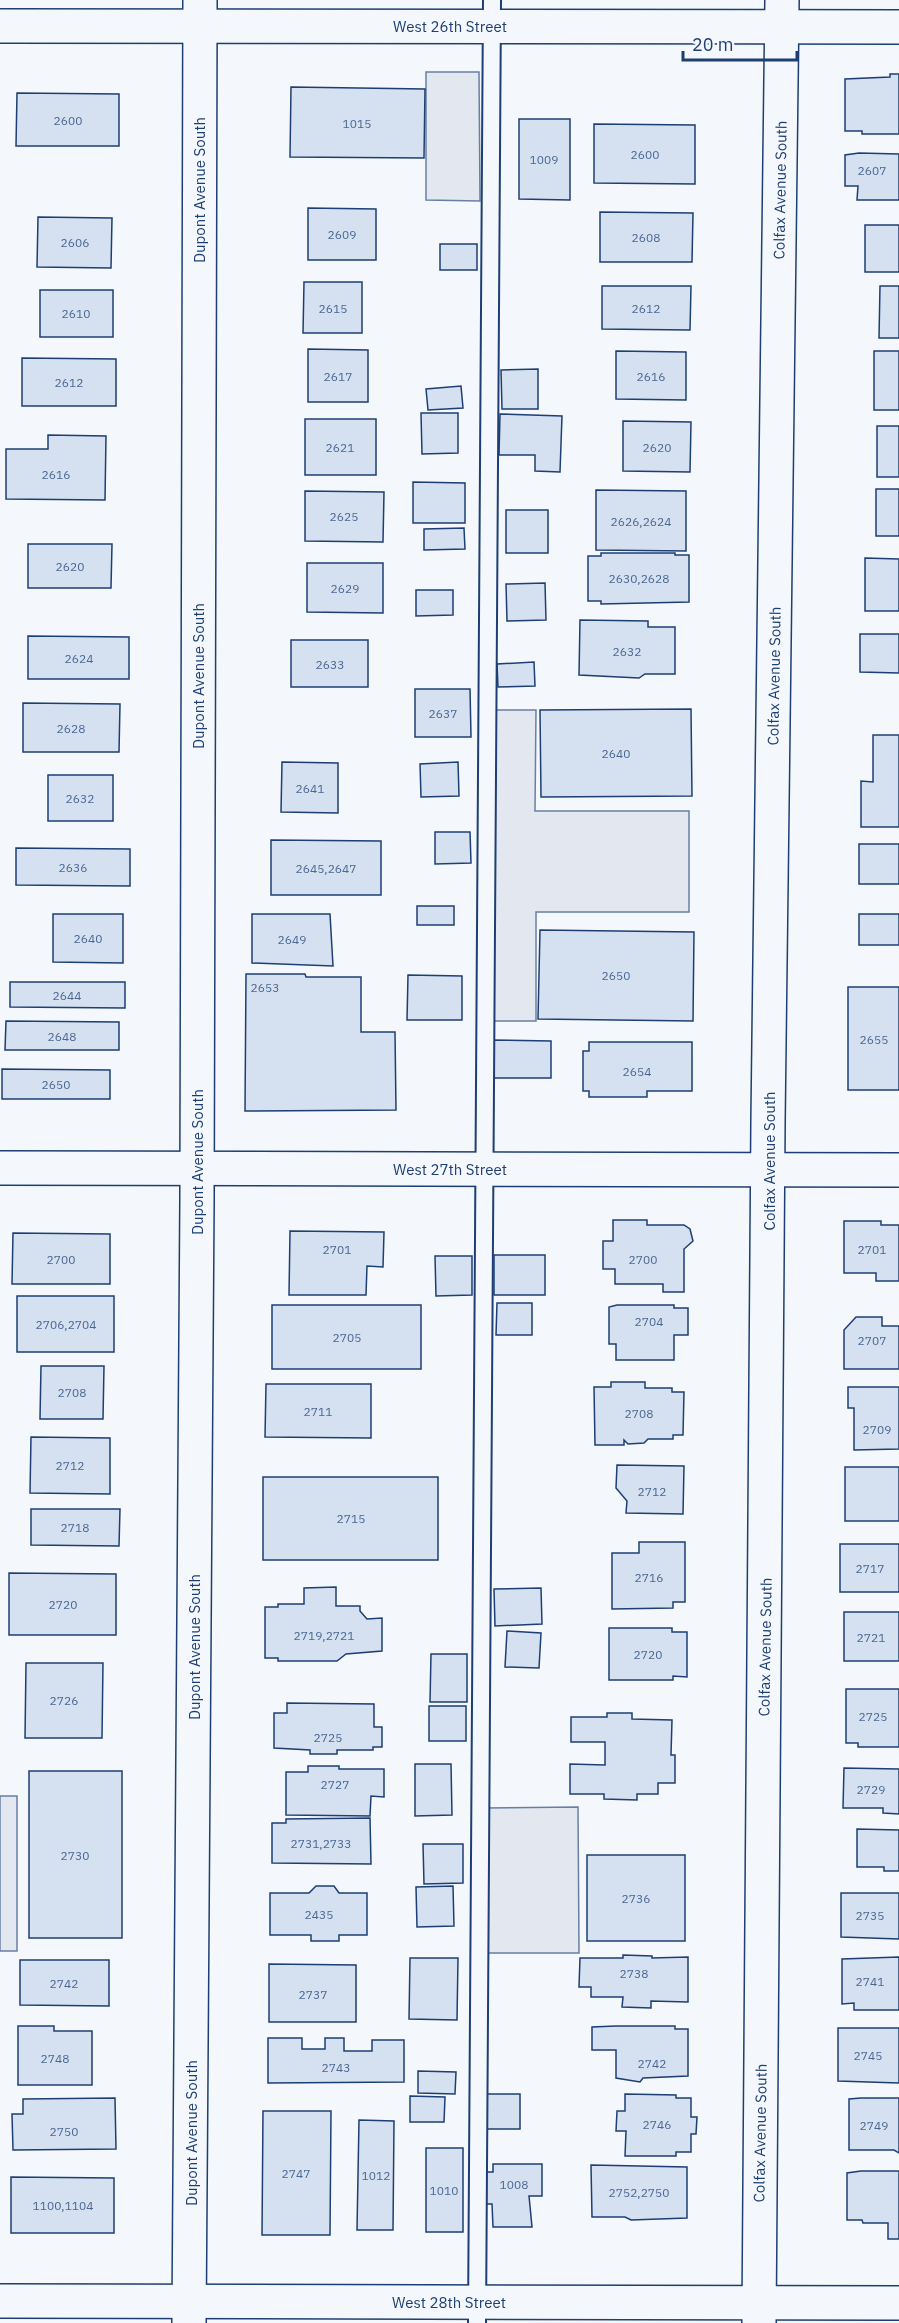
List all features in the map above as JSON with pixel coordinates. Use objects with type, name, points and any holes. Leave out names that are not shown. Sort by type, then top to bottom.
[{"type":"street","name":"West 26th Street","points":[[0,26],[200,13],[492,13],[782,14],[899,27]]},
{"type":"street","name":"Dupont Avenue South","points":[[189,2312],[197,1169],[200,13]]},
{"type":"street","name":"Colfax Avenue South","points":[[759,2313],[782,14]]},
{"type":"street","name":"West 27th Street","points":[[0,1168],[899,1170]]},
{"type":"street","name":"West 28th Street","points":[[0,2301],[189,2312],[285,2313],[759,2313],[899,2303]]},
{"type":"lane","points":[[477,2313],[492,13]]},
{"type":"shaded area","points":[[426,72],[479,72],[480,201],[426,200]]},
{"type":"shaded area","points":[[494,710],[536,710],[535,811],[689,811],[689,912],[536,912],[536,1021],[493,1021]]},
{"type":"shaded area","points":[[0,1796],[17,1796],[17,1951],[0,1951]]},
{"type":"shaded area","points":[[578,1807],[579,1953],[484,1953],[483,1808]]},
{"type":"building","points":[[890,74],[899,74],[899,134],[862,134],[862,131],[845,131],[845,79],[890,77]]},
{"type":"building","points":[[291,87],[425,89],[424,158],[290,157]]},
{"type":"building","points":[[17,93],[119,94],[119,146],[16,146]]},
{"type":"building","points":[[519,119],[570,119],[570,200],[519,199]]},
{"type":"building","points":[[594,124],[695,125],[695,184],[594,183]]},
{"type":"building","points":[[899,154],[899,200],[857,200],[858,186],[845,186],[845,155]]},
{"type":"building","points":[[308,208],[376,209],[376,260],[308,260]]},
{"type":"building","points":[[600,212],[693,213],[692,262],[600,262]]},
{"type":"building","points":[[38,217],[112,218],[111,268],[37,267]]},
{"type":"building","points":[[865,225],[899,225],[899,272],[865,272]]},
{"type":"building","points":[[440,244],[477,244],[477,270],[440,270]]},
{"type":"building","points":[[304,282],[362,282],[362,333],[303,333]]},
{"type":"building","points":[[602,286],[691,286],[690,330],[602,329]]},
{"type":"building","points":[[880,286],[899,286],[899,338],[879,338]]},
{"type":"building","points":[[40,290],[113,290],[113,337],[40,337]]},
{"type":"building","points":[[308,349],[368,350],[368,402],[308,402]]},
{"type":"building","points":[[616,351],[686,352],[686,400],[616,399]]},
{"type":"building","points":[[874,351],[899,351],[899,410],[874,410]]},
{"type":"building","points":[[22,358],[116,359],[116,406],[22,406]]},
{"type":"building","points":[[538,369],[538,409],[502,409],[501,370]]},
{"type":"building","points":[[461,386],[463,408],[428,410],[426,389]]},
{"type":"building","points":[[421,413],[458,413],[458,453],[422,454]]},
{"type":"building","points":[[500,414],[562,416],[560,472],[535,471],[535,455],[499,455]]},
{"type":"building","points":[[305,419],[376,419],[376,475],[305,475]]},
{"type":"building","points":[[623,421],[691,422],[690,472],[623,471]]},
{"type":"building","points":[[877,426],[899,426],[899,477],[877,477]]},
{"type":"building","points":[[48,435],[106,436],[105,500],[6,499],[6,449],[48,449]]},
{"type":"building","points":[[413,482],[465,483],[465,523],[413,523]]},
{"type":"building","points":[[876,489],[899,489],[899,536],[876,536]]},
{"type":"building","points":[[596,490],[686,491],[686,551],[596,550]]},
{"type":"building","points":[[305,491],[384,492],[383,542],[305,541]]},
{"type":"building","points":[[506,510],[548,510],[548,553],[506,553]]},
{"type":"building","points":[[464,528],[465,549],[424,550],[424,529]]},
{"type":"building","points":[[28,544],[112,544],[111,588],[28,588]]},
{"type":"building","points":[[601,553],[689,555],[689,602],[601,604],[601,601],[588,601],[588,556],[601,556]]},
{"type":"building","points":[[865,558],[899,559],[899,611],[865,611]]},
{"type":"building","points":[[307,563],[383,563],[383,613],[307,612]]},
{"type":"building","points":[[545,583],[546,620],[507,621],[506,584]]},
{"type":"building","points":[[416,590],[453,590],[453,615],[416,616]]},
{"type":"building","points":[[580,620],[648,621],[648,627],[675,627],[675,674],[645,674],[639,678],[579,675]]},
{"type":"building","points":[[860,634],[899,634],[899,673],[860,672]]},
{"type":"building","points":[[28,636],[129,637],[129,679],[28,679]]},
{"type":"building","points":[[291,640],[368,640],[368,687],[291,687]]},
{"type":"building","points":[[534,662],[535,686],[498,687],[497,664]]},
{"type":"building","points":[[415,689],[470,689],[471,737],[415,737]]},
{"type":"building","points":[[23,703],[120,704],[119,752],[23,752]]},
{"type":"building","points":[[691,709],[692,796],[541,797],[540,710]]},
{"type":"building","points":[[873,735],[899,735],[899,827],[861,827],[861,781],[873,782]]},
{"type":"building","points":[[282,762],[338,763],[338,813],[281,812]]},
{"type":"building","points":[[458,762],[459,796],[421,797],[420,764]]},
{"type":"building","points":[[48,775],[113,775],[113,821],[48,821]]},
{"type":"building","points":[[435,832],[470,832],[471,863],[435,864]]},
{"type":"building","points":[[271,840],[381,841],[381,895],[271,895]]},
{"type":"building","points":[[859,844],[899,844],[899,884],[859,884]]},
{"type":"building","points":[[16,848],[130,849],[130,886],[16,885]]},
{"type":"building","points":[[417,906],[454,906],[454,925],[417,925]]},
{"type":"building","points":[[53,914],[123,914],[123,963],[53,962]]},
{"type":"building","points":[[252,914],[330,914],[333,966],[252,963]]},
{"type":"building","points":[[859,914],[899,914],[899,945],[859,945]]},
{"type":"building","points":[[540,930],[694,932],[693,1021],[538,1019]]},
{"type":"building","points":[[246,974],[361,977],[361,1032],[395,1032],[396,1110],[245,1111]]},
{"type":"building","points":[[408,975],[462,976],[462,1020],[407,1020]]},
{"type":"building","points":[[10,982],[125,982],[125,1008],[10,1007]]},
{"type":"building","points":[[848,987],[899,987],[899,1090],[848,1090]]},
{"type":"building","points":[[6,1021],[119,1022],[119,1050],[5,1050]]},
{"type":"building","points":[[491,1040],[551,1041],[551,1078],[491,1078]]},
{"type":"building","points":[[589,1042],[692,1042],[692,1091],[647,1091],[647,1097],[589,1097],[589,1091],[583,1091],[583,1051],[589,1051]]},
{"type":"building","points":[[2,1069],[110,1070],[110,1099],[2,1099]]},
{"type":"building","points":[[613,1220],[647,1220],[647,1225],[684,1225],[690,1229],[693,1241],[684,1249],[684,1292],[663,1292],[663,1284],[615,1284],[615,1269],[603,1269],[603,1241],[613,1241]]},
{"type":"building","points":[[844,1221],[881,1221],[881,1225],[899,1225],[899,1281],[876,1281],[876,1273],[844,1273]]},
{"type":"building","points":[[290,1231],[384,1232],[383,1267],[367,1266],[366,1295],[289,1295]]},
{"type":"building","points":[[13,1233],[110,1234],[110,1284],[12,1284]]},
{"type":"building","points":[[494,1255],[545,1255],[545,1295],[494,1295]]},
{"type":"building","points":[[435,1256],[472,1256],[472,1295],[436,1296]]},
{"type":"building","points":[[17,1296],[114,1296],[114,1352],[17,1352]]},
{"type":"building","points":[[497,1303],[532,1303],[532,1335],[496,1335]]},
{"type":"building","points":[[272,1305],[421,1305],[421,1369],[272,1369]]},
{"type":"building","points":[[674,1305],[674,1308],[688,1308],[688,1335],[674,1335],[674,1360],[616,1360],[616,1344],[609,1344],[609,1307]]},
{"type":"building","points":[[856,1317],[882,1317],[882,1326],[899,1326],[899,1369],[844,1369],[844,1330]]},
{"type":"building","points":[[41,1366],[104,1366],[103,1419],[40,1419]]},
{"type":"building","points":[[611,1382],[645,1382],[645,1388],[672,1388],[672,1392],[684,1392],[683,1435],[673,1435],[673,1439],[648,1439],[644,1443],[628,1444],[624,1440],[624,1445],[595,1445],[594,1387],[611,1387]]},
{"type":"building","points":[[266,1384],[371,1384],[371,1438],[265,1437]]},
{"type":"building","points":[[848,1387],[899,1387],[899,1449],[854,1450],[854,1408],[848,1408]]},
{"type":"building","points":[[31,1437],[110,1438],[110,1494],[30,1493]]},
{"type":"building","points":[[617,1465],[684,1466],[683,1514],[626,1513],[627,1501],[616,1488]]},
{"type":"building","points":[[845,1467],[899,1467],[899,1521],[845,1521]]},
{"type":"building","points":[[263,1477],[438,1477],[438,1560],[263,1560]]},
{"type":"building","points":[[31,1509],[120,1509],[119,1546],[31,1545]]},
{"type":"building","points":[[639,1542],[685,1542],[685,1602],[673,1602],[673,1608],[612,1609],[612,1553],[639,1553]]},
{"type":"building","points":[[840,1544],[899,1544],[899,1592],[840,1592]]},
{"type":"building","points":[[9,1573],[116,1574],[116,1635],[9,1635]]},
{"type":"building","points":[[336,1587],[336,1606],[360,1606],[360,1611],[367,1619],[382,1618],[382,1651],[346,1654],[337,1661],[278,1661],[278,1658],[265,1658],[265,1607],[278,1607],[278,1604],[304,1604],[304,1588]]},
{"type":"building","points":[[541,1588],[542,1624],[495,1626],[494,1589]]},
{"type":"building","points":[[844,1612],[899,1612],[899,1661],[844,1661]]},
{"type":"building","points":[[609,1628],[672,1628],[672,1632],[687,1632],[687,1677],[673,1676],[673,1680],[609,1680]]},
{"type":"building","points":[[507,1631],[541,1633],[539,1668],[505,1667]]},
{"type":"building","points":[[431,1654],[467,1654],[467,1702],[430,1702]]},
{"type":"building","points":[[26,1663],[103,1663],[102,1738],[25,1738]]},
{"type":"building","points":[[846,1689],[899,1689],[899,1747],[858,1747],[858,1743],[846,1743]]},
{"type":"building","points":[[287,1703],[374,1704],[374,1727],[382,1727],[382,1747],[373,1747],[373,1750],[337,1750],[337,1754],[310,1754],[310,1750],[274,1748],[274,1713],[287,1713]]},
{"type":"building","points":[[429,1706],[466,1706],[466,1741],[429,1741]]},
{"type":"building","points":[[607,1713],[632,1713],[632,1719],[672,1720],[671,1755],[675,1755],[675,1783],[658,1783],[658,1794],[637,1794],[637,1800],[604,1799],[604,1794],[570,1794],[570,1764],[605,1765],[605,1742],[571,1742],[571,1717],[607,1717]]},
{"type":"building","points":[[415,1764],[451,1764],[452,1815],[415,1816]]},
{"type":"building","points":[[308,1766],[384,1769],[384,1797],[371,1796],[370,1816],[286,1815],[286,1772],[308,1772]]},
{"type":"building","points":[[844,1768],[899,1769],[899,1814],[883,1813],[883,1808],[843,1808]]},
{"type":"building","points":[[29,1771],[122,1771],[122,1938],[29,1938]]},
{"type":"building","points":[[370,1818],[371,1864],[272,1863],[272,1823],[286,1823],[286,1819]]},
{"type":"building","points":[[857,1829],[899,1830],[899,1871],[884,1871],[884,1867],[857,1867]]},
{"type":"building","points":[[423,1844],[463,1844],[463,1883],[424,1884]]},
{"type":"building","points":[[587,1855],[685,1855],[685,1941],[587,1941]]},
{"type":"building","points":[[316,1886],[334,1886],[339,1893],[367,1893],[367,1935],[339,1935],[339,1941],[311,1941],[311,1935],[270,1935],[270,1893],[309,1893]]},
{"type":"building","points":[[453,1886],[454,1926],[417,1927],[416,1887]]},
{"type":"building","points":[[841,1893],[899,1893],[899,1939],[841,1937]]},
{"type":"building","points":[[623,1955],[652,1956],[652,1958],[688,1957],[688,2002],[651,2001],[651,2008],[622,2007],[623,1997],[591,1997],[591,1987],[579,1987],[580,1958],[623,1958]]},
{"type":"building","points":[[899,1957],[899,2010],[854,2010],[854,2003],[842,2004],[842,1959]]},
{"type":"building","points":[[410,1958],[458,1958],[457,2020],[409,2019]]},
{"type":"building","points":[[20,1960],[109,1960],[109,2006],[20,2005]]},
{"type":"building","points":[[269,1964],[356,1965],[356,2022],[269,2022]]},
{"type":"building","points":[[18,2026],[54,2026],[54,2031],[92,2031],[92,2085],[18,2085]]},
{"type":"building","points":[[675,2026],[675,2029],[688,2029],[688,2076],[643,2078],[640,2082],[616,2078],[616,2050],[592,2050],[592,2027]]},
{"type":"building","points":[[838,2028],[899,2028],[899,2083],[838,2081]]},
{"type":"building","points":[[268,2038],[302,2038],[302,2049],[325,2049],[325,2038],[344,2038],[344,2051],[372,2051],[372,2040],[404,2040],[404,2082],[268,2083]]},
{"type":"building","points":[[418,2071],[456,2072],[455,2094],[418,2093]]},
{"type":"building","points":[[486,2094],[520,2094],[520,2129],[486,2129]]},
{"type":"building","points":[[625,2094],[676,2095],[676,2098],[691,2098],[691,2117],[697,2117],[696,2134],[691,2134],[691,2152],[676,2152],[676,2156],[625,2156],[626,2131],[616,2131],[617,2111],[625,2111]]},
{"type":"building","points":[[410,2096],[445,2097],[444,2122],[410,2122]]},
{"type":"building","points":[[115,2098],[116,2149],[13,2150],[12,2114],[23,2114],[23,2099]]},
{"type":"building","points":[[899,2098],[899,2153],[894,2150],[849,2150],[849,2099]]},
{"type":"building","points":[[263,2111],[331,2111],[330,2235],[262,2235]]},
{"type":"building","points":[[359,2120],[394,2121],[393,2230],[357,2230]]},
{"type":"building","points":[[426,2148],[463,2148],[463,2232],[426,2232]]},
{"type":"building","points":[[493,2164],[542,2164],[542,2196],[529,2196],[532,2227],[493,2227],[492,2204],[486,2204],[486,2172],[493,2172]]},
{"type":"building","points":[[591,2165],[687,2167],[687,2218],[631,2220],[625,2217],[592,2217]]},
{"type":"building","points":[[899,2171],[899,2239],[888,2239],[888,2223],[863,2223],[862,2220],[847,2220],[847,2173]]},
{"type":"building","points":[[11,2177],[114,2178],[114,2233],[11,2233]]}]
